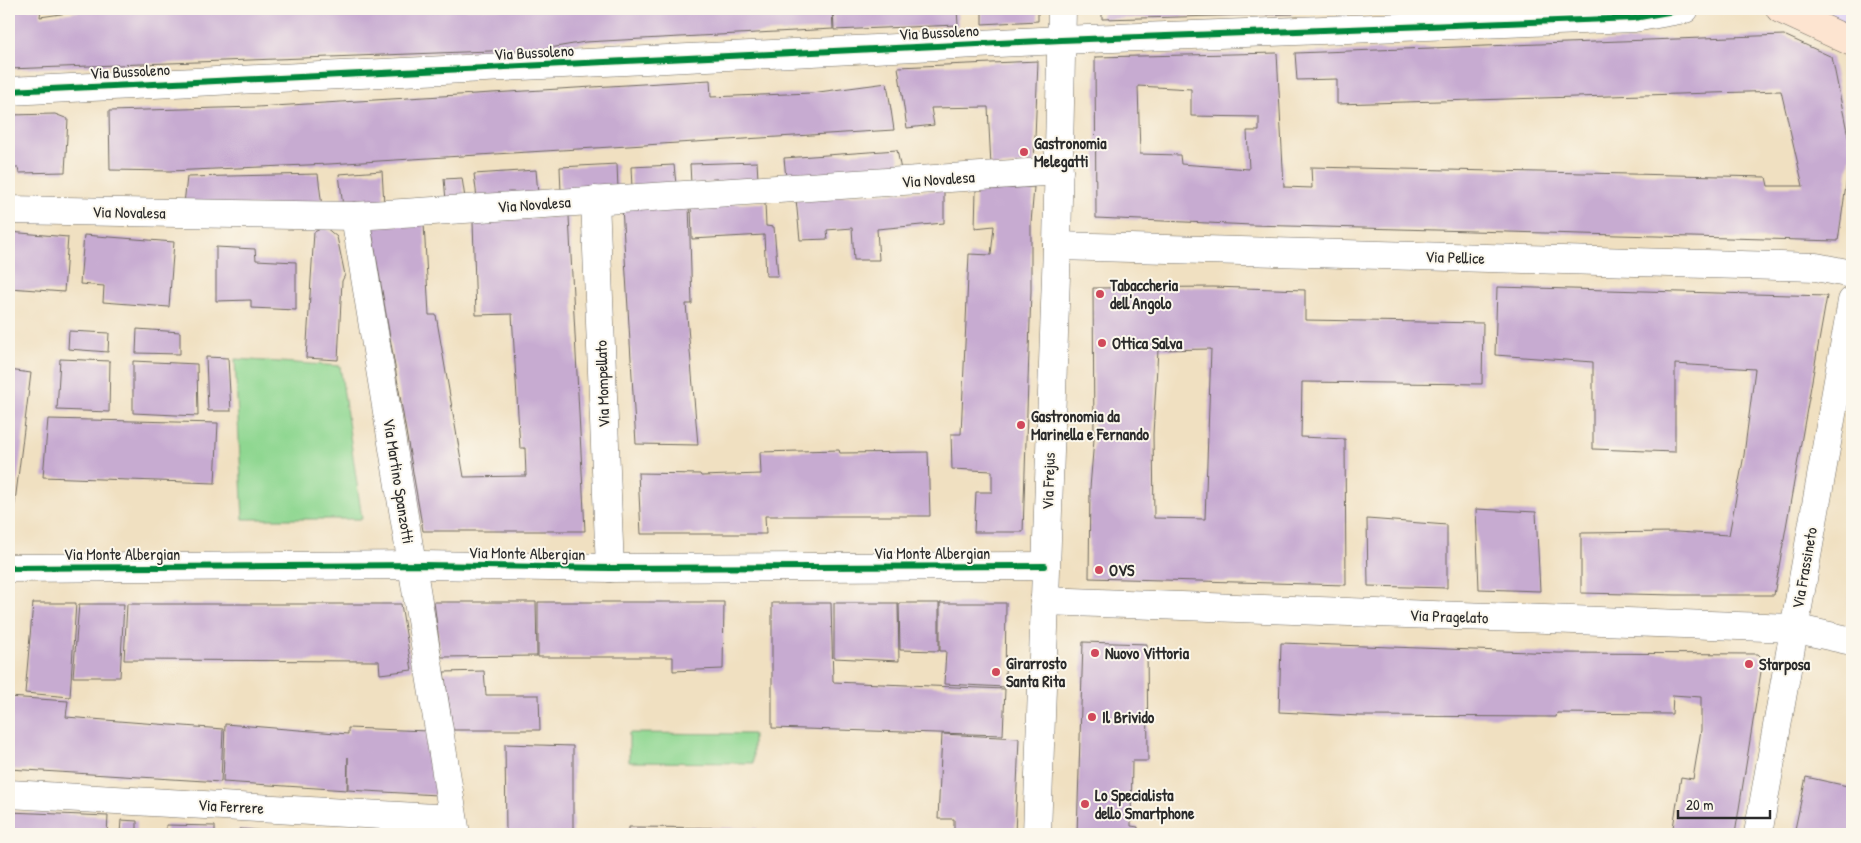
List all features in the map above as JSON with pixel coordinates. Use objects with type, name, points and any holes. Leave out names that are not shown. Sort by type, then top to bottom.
[{"type":"street","name":"Via Frejus","points":[[1037,834],[1057,246],[1062,9]]},
{"type":"street","name":"Via Bussoleno","points":[[9,91],[1061,40],[1634,18],[1684,9]]},
{"type":"street","points":[[1780,9],[1852,42]]},
{"type":"street","name":"Via Novalesa","points":[[9,210],[355,216],[1059,171]]},
{"type":"street","name":"Via Mompellato","points":[[595,200],[610,568]]},
{"type":"street","name":"Via Martino Spanzotti","points":[[355,216],[454,826]]},
{"type":"street","name":"Via Pellice","points":[[1057,246],[1816,267],[1852,274]]},
{"type":"street","name":"Via Frassineto","points":[[1758,834],[1852,301]]},
{"type":"street","name":"Via Monte Albergian","points":[[9,568],[412,565],[610,568],[1045,566]]},
{"type":"street","name":"Via Pragelato","points":[[1044,601],[1793,628],[1852,641]]},
{"type":"street","name":"Via Ferrere","points":[[9,794],[454,826]]},
{"type":"shaded area","points":[[1802,9],[1852,9],[1852,31]]},
{"type":"green space","points":[[235,359],[340,366],[362,519],[243,519]]},
{"type":"green space","points":[[629,733],[753,734],[753,763],[629,762]]},
{"type":"building","points":[[9,9],[41,9],[40,17],[96,9],[832,9],[833,29],[585,42],[544,49],[9,69]]},
{"type":"building","points":[[833,9],[957,9],[958,25],[834,30]]},
{"type":"building","points":[[982,9],[1038,9],[1038,21],[982,24]]},
{"type":"building","points":[[1102,9],[1293,9],[1293,14],[1102,19]]},
{"type":"building","points":[[1784,35],[1832,57],[1851,151],[1838,241],[1252,225],[1096,218],[1095,57],[1277,53],[1284,187],[1312,188],[1311,167],[1766,177],[1768,186],[1803,186],[1781,91],[1337,104],[1337,79],[1297,80],[1295,53]],"holes":[[[1138,86],[1191,89],[1191,116],[1259,117],[1259,131],[1247,131],[1249,169],[1181,164],[1180,155],[1140,154]]]},
{"type":"building","points":[[1038,61],[1034,163],[991,166],[988,107],[931,108],[934,125],[907,128],[898,67]]},
{"type":"building","points":[[710,80],[711,97],[811,93],[887,83],[894,130],[329,164],[170,171],[110,170],[109,111],[257,107]]},
{"type":"building","points":[[55,114],[68,119],[65,172],[19,173],[18,168],[9,168],[9,115]]},
{"type":"building","points":[[897,150],[901,170],[786,178],[784,158]]},
{"type":"building","points":[[757,162],[758,179],[691,184],[690,164]]},
{"type":"building","points":[[617,164],[618,189],[561,192],[560,167]]},
{"type":"building","points":[[674,165],[676,184],[632,188],[631,167]]},
{"type":"building","points":[[536,170],[538,194],[477,198],[474,174]]},
{"type":"building","points":[[382,171],[384,204],[343,207],[339,174]]},
{"type":"building","points":[[318,174],[322,207],[184,204],[187,177]]},
{"type":"building","points":[[462,178],[465,198],[446,200],[444,179]]},
{"type":"building","points":[[1034,187],[1031,223],[1031,291],[1023,532],[974,532],[976,492],[992,492],[992,471],[952,469],[951,434],[961,434],[969,254],[991,255],[994,226],[975,228],[976,190]]},
{"type":"building","points":[[944,190],[944,223],[877,229],[879,260],[854,260],[852,228],[827,230],[828,239],[800,240],[796,199]]},
{"type":"building","points":[[765,203],[766,226],[774,227],[778,276],[766,276],[764,235],[692,239],[691,205]]},
{"type":"building","points":[[689,204],[692,304],[686,304],[698,445],[636,444],[622,207]]},
{"type":"building","points":[[569,216],[585,531],[423,531],[371,226],[424,223],[429,315],[436,315],[464,477],[526,476],[525,448],[520,448],[512,314],[476,315],[473,222]]},
{"type":"building","points":[[325,227],[337,237],[345,275],[342,281],[338,360],[306,358],[314,232]]},
{"type":"building","points":[[9,232],[68,237],[64,292],[9,288]]},
{"type":"building","points":[[84,235],[174,242],[169,307],[103,302],[104,286],[80,284]]},
{"type":"building","points":[[216,247],[255,249],[256,260],[296,262],[296,310],[251,308],[251,300],[216,301]]},
{"type":"building","points":[[1213,287],[1305,290],[1305,320],[1483,323],[1482,384],[1302,382],[1301,437],[1345,439],[1346,585],[1089,578],[1090,488],[1094,439],[1093,288]],"holes":[[[1211,349],[1205,519],[1154,518],[1153,434],[1158,350]]]},
{"type":"building","points":[[1497,287],[1827,296],[1774,595],[1581,593],[1581,533],[1676,532],[1729,535],[1744,455],[1755,369],[1675,364],[1675,452],[1593,449],[1593,362],[1495,355]]},
{"type":"building","points":[[137,329],[180,332],[180,354],[136,353]]},
{"type":"building","points":[[69,331],[109,333],[108,352],[68,349]]},
{"type":"building","points":[[206,357],[228,358],[231,411],[208,411]]},
{"type":"building","points":[[60,359],[110,361],[109,412],[57,410]]},
{"type":"building","points":[[133,361],[197,364],[198,416],[133,413]]},
{"type":"building","points":[[9,370],[31,373],[11,534],[9,534]]},
{"type":"building","points":[[48,419],[218,423],[215,483],[43,477]]},
{"type":"building","points":[[839,450],[840,453],[928,452],[930,516],[765,516],[766,534],[641,534],[638,473],[700,474],[701,476],[761,474],[760,452]]},
{"type":"building","points":[[1476,509],[1536,512],[1540,591],[1479,589]]},
{"type":"building","points":[[1367,519],[1447,525],[1447,588],[1368,586]]},
{"type":"building","points":[[1852,588],[1852,607],[1848,606]]},
{"type":"building","points":[[434,602],[536,602],[537,656],[441,657]]},
{"type":"building","points":[[538,602],[724,602],[723,669],[673,671],[673,657],[538,657]]},
{"type":"building","points":[[33,603],[76,603],[70,697],[25,693]]},
{"type":"building","points":[[772,603],[831,603],[833,682],[1005,689],[1003,735],[772,728]]},
{"type":"building","points":[[834,603],[898,603],[899,661],[834,658]]},
{"type":"building","points":[[899,603],[939,603],[939,651],[900,650]]},
{"type":"building","points":[[940,603],[1006,603],[1005,687],[944,684],[946,651],[940,651]]},
{"type":"building","points":[[79,604],[124,604],[120,677],[73,677]]},
{"type":"building","points":[[127,604],[401,604],[412,670],[380,674],[379,661],[124,660]]},
{"type":"building","points":[[1083,642],[1147,644],[1148,761],[1132,761],[1131,826],[1138,827],[1138,834],[1077,834]]},
{"type":"building","points":[[1281,643],[1557,653],[1758,654],[1763,659],[1735,834],[1672,834],[1681,777],[1693,779],[1701,730],[1701,697],[1673,695],[1672,714],[1557,713],[1556,717],[1360,716],[1279,712]]},
{"type":"building","points":[[484,671],[486,695],[539,695],[540,730],[453,730],[444,672]]},
{"type":"building","points":[[9,697],[68,701],[66,717],[223,729],[221,782],[9,769]]},
{"type":"building","points":[[225,724],[348,734],[348,728],[428,731],[437,795],[348,790],[348,757],[347,790],[223,782]]},
{"type":"building","points":[[942,734],[1019,738],[1015,834],[954,834],[954,819],[938,819]]},
{"type":"building","points":[[505,744],[573,746],[573,834],[506,834]]},
{"type":"building","points":[[1806,777],[1852,787],[1852,834],[1794,834]]},
{"type":"building","points":[[9,812],[108,816],[107,834],[9,834]]},
{"type":"building","points":[[121,820],[137,821],[137,834],[120,834]]},
{"type":"building","points":[[166,825],[215,826],[215,834],[166,834]]},
{"type":"building","points":[[629,827],[757,828],[757,834],[629,834]]},
{"type":"building","points":[[239,829],[296,833],[296,834],[239,834]]},
{"type":"cycle path","points":[[9,91],[1061,40],[1634,18],[1685,9]]},
{"type":"cycle path","points":[[9,568],[422,565],[610,568],[1045,566]]},
{"type":"place","name":"Gastronomia Melegatti","points":[[1024,152]]},
{"type":"place","name":"Tabaccheria dell'Angolo","points":[[1100,294]]},
{"type":"place","name":"Ottica Salva","points":[[1102,343]]},
{"type":"place","name":"Gastronomia da Marinella e Fernando","points":[[1021,425]]},
{"type":"place","name":"OVS","points":[[1099,570]]},
{"type":"place","name":"Nuovo Vittoria","points":[[1095,653]]},
{"type":"place","name":"Starposa","points":[[1749,664]]},
{"type":"place","name":"Girarrosto Santa Rita","points":[[996,672]]},
{"type":"place","name":"Il Brivido","points":[[1092,717]]},
{"type":"place","name":"Lo Specialista dello Smartphone","points":[[1085,804]]}]
